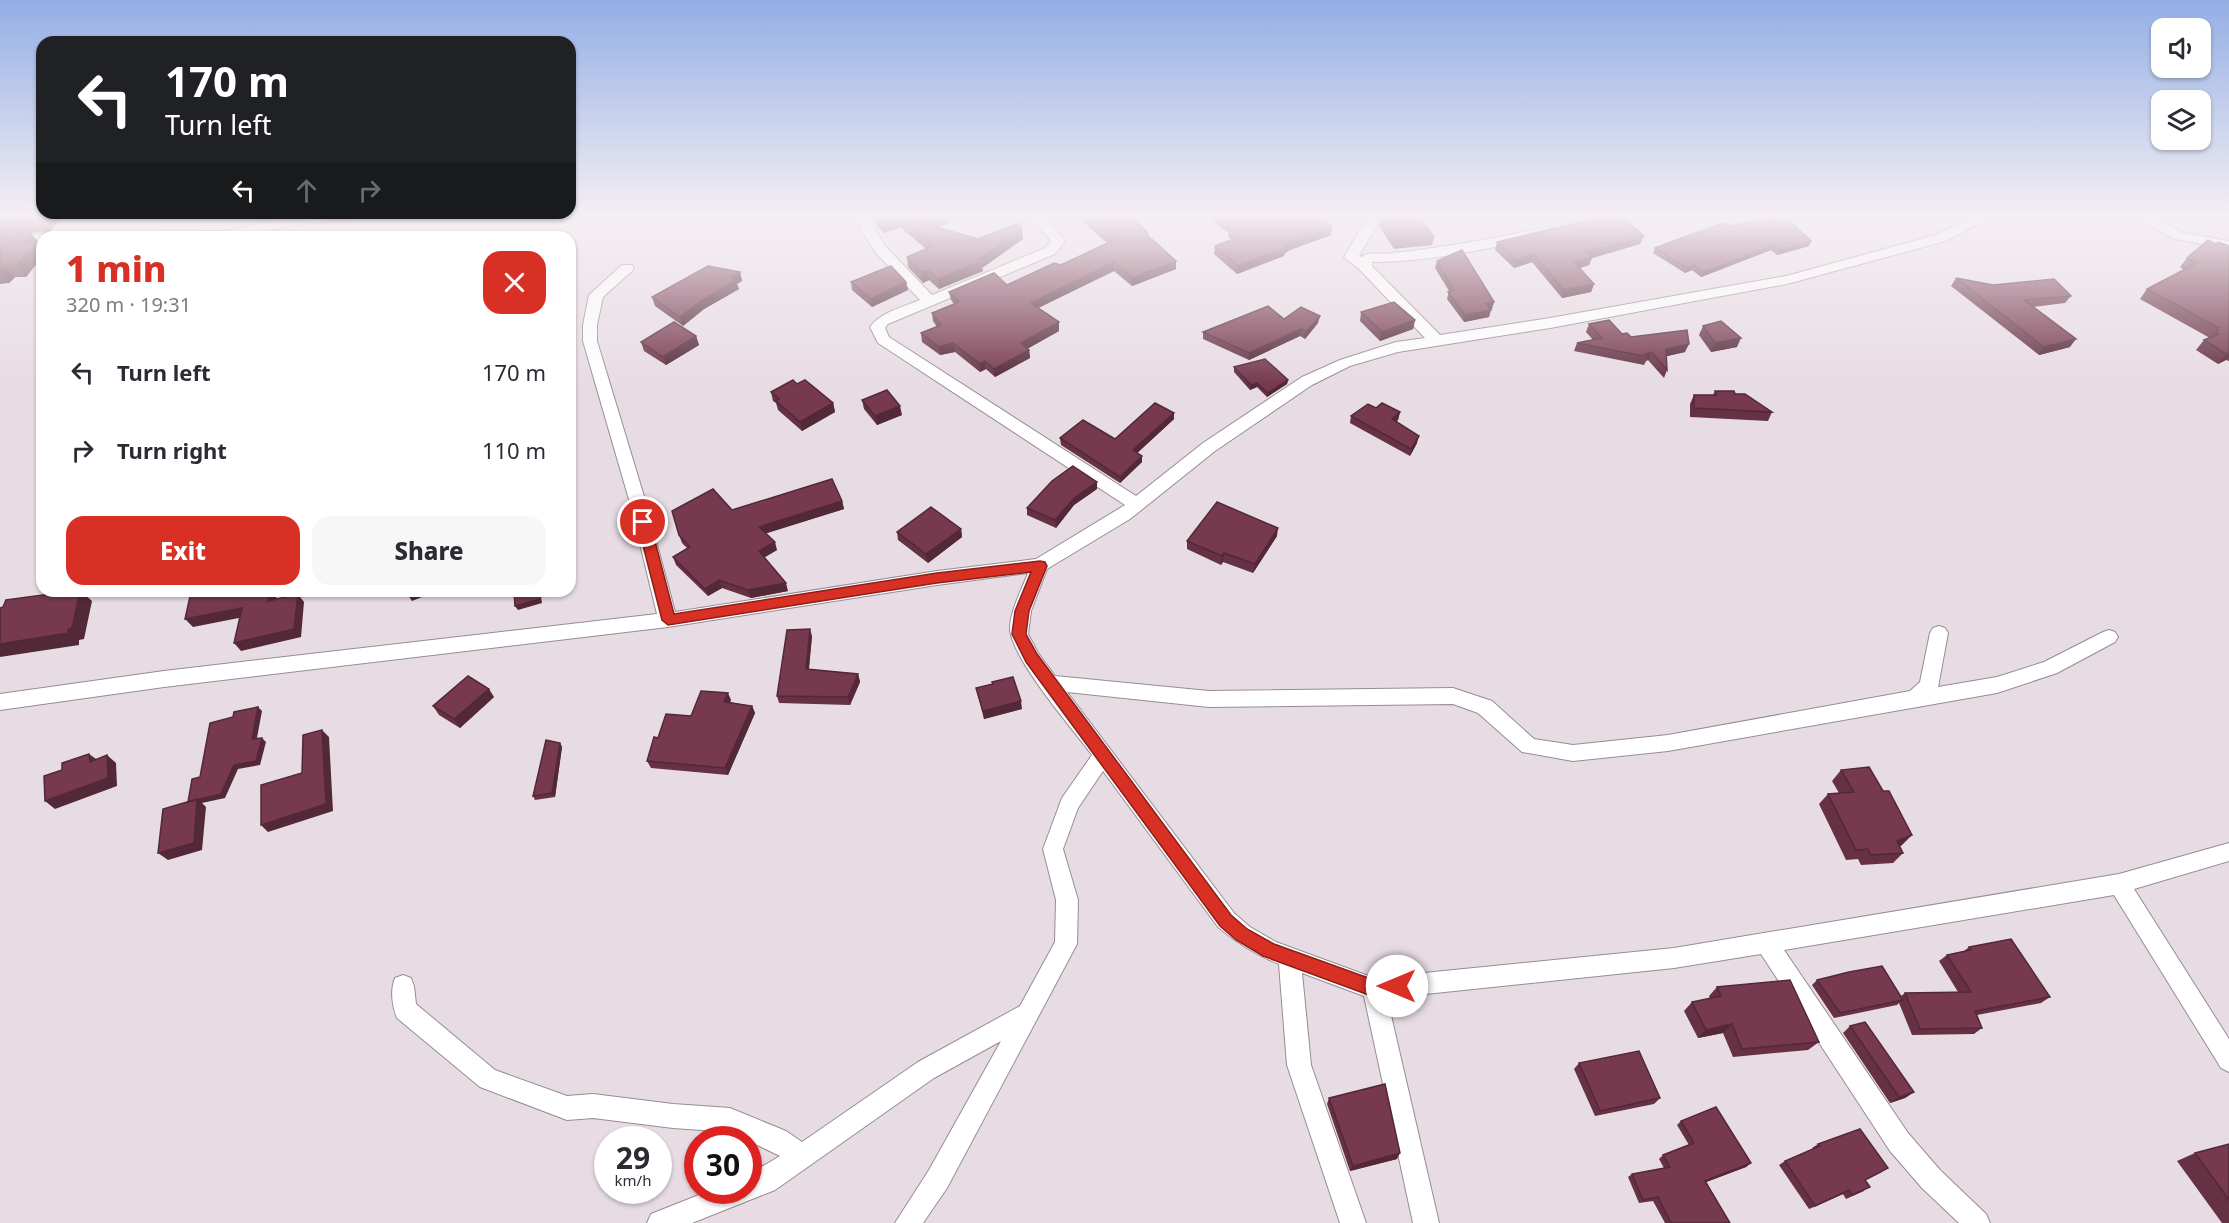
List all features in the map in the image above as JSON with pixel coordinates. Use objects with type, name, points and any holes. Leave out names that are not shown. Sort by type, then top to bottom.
[{"type":"street","points":[[623,271],[596,295],[590,325],[590,341],[638,503],[668,620]]},
{"type":"street","points":[[901,271],[929,301]]},
{"type":"street","points":[[1001,271],[883,321],[877,327],[878,334],[883,340],[1137,505]]},
{"type":"street","points":[[1370,271],[1437,341]]},
{"type":"street","points":[[0,702],[164,680],[668,620],[937,578],[1040,566],[1137,505],[1209,447],[1307,381],[1345,363],[1396,347],[1628,310],[1787,280],[1820,271]]},
{"type":"street","points":[[1040,566],[1022,611],[1019,634],[1031,658],[1226,920],[1242,934],[1269,950],[1374,988],[1674,958],[2120,884],[2229,852]]},
{"type":"street","points":[[1915,698],[1929,686],[1939,633]]},
{"type":"street","points":[[1050,683],[1209,699],[1453,696],[1485,707],[1529,746],[1573,753],[1668,743],[1997,685],[2050,668],[2109,637]]},
{"type":"street","points":[[908,1223],[938,1179],[1066,944],[1067,900],[1053,849],[1069,804],[1104,754]]},
{"type":"street","points":[[2120,884],[2229,1060]]},
{"type":"street","points":[[1766,942],[1899,1142],[1931,1179],[1977,1223]]},
{"type":"street","points":[[1288,957],[1299,1065],[1353,1223]]},
{"type":"street","points":[[403,986],[405,1010],[488,1079],[567,1108],[593,1106],[673,1116],[730,1120],[777,1140],[802,1156]]},
{"type":"street","points":[[1374,988],[1426,1223]]},
{"type":"street","points":[[762,1183],[926,1070],[1027,1014]]},
{"type":"street","points":[[660,1223],[708,1204]]},
{"type":"building","points":[[699,271],[740,272],[731,277],[736,280],[680,317],[652,297]]},
{"type":"building","points":[[878,271],[896,271],[906,282],[871,299],[851,282]]},
{"type":"building","points":[[929,271],[957,271],[938,279]]},
{"type":"building","points":[[1037,271],[1096,271],[1031,303],[1059,322],[1021,343],[1029,350],[994,369],[985,361],[980,364],[953,343],[939,347],[921,333],[941,325],[932,313],[959,302],[949,292],[994,273],[1007,285]]},
{"type":"building","points":[[1124,271],[1150,271],[1132,278]]},
{"type":"building","points":[[1443,271],[1475,271],[1494,302],[1486,303],[1491,310],[1465,315],[1448,292],[1454,290]]},
{"type":"building","points":[[1548,271],[1582,271],[1594,284],[1564,290]]},
{"type":"building","points":[[2181,271],[2229,271],[2229,353],[2226,354],[2204,340],[2219,334],[2216,332],[2219,328],[2147,289]]},
{"type":"building","points":[[1956,278],[1993,285],[2054,279],[2071,296],[2024,300],[2076,339],[2044,347]]},
{"type":"building","points":[[1394,302],[1415,320],[1382,332],[1361,312]]},
{"type":"building","points":[[1268,306],[1284,319],[1301,307],[1320,316],[1306,332],[1301,329],[1249,353],[1203,332]]},
{"type":"building","points":[[1609,320],[1622,334],[1627,333],[1631,337],[1687,330],[1689,344],[1666,349],[1667,370],[1652,352],[1645,354],[1648,357],[1577,343],[1602,338],[1589,324]]},
{"type":"building","points":[[1721,321],[1741,338],[1715,343],[1703,326]]},
{"type":"building","points":[[674,322],[696,336],[663,357],[641,342]]},
{"type":"building","points":[[1265,359],[1288,380],[1268,393],[1257,383],[1251,385],[1234,367]]},
{"type":"building","points":[[793,380],[797,384],[805,380],[833,403],[800,422],[776,401],[779,399],[771,392]]},
{"type":"building","points":[[887,390],[900,406],[875,416],[862,400]]},
{"type":"building","points":[[1715,391],[1734,391],[1735,394],[1745,394],[1772,412],[1694,408],[1694,395],[1716,395]]},
{"type":"building","points":[[1155,403],[1174,413],[1133,450],[1142,456],[1120,477],[1060,438],[1083,420],[1115,439]]},
{"type":"building","points":[[1382,403],[1400,412],[1392,419],[1419,436],[1411,449],[1351,416],[1368,404],[1376,408]]},
{"type":"building","points":[[1073,466],[1097,482],[1074,498],[1055,520],[1027,508],[1052,481]]},
{"type":"building","points":[[832,479],[842,501],[759,527],[775,542],[759,551],[786,583],[748,590],[719,580],[705,589],[673,557],[690,547],[679,535],[672,511],[713,489],[732,510]]},
{"type":"building","points":[[1217,502],[1278,528],[1255,564],[1224,553],[1222,556],[1187,541]]},
{"type":"building","points":[[931,507],[961,529],[926,554],[897,532]]},
{"type":"building","points":[[36,596],[79,597],[72,628],[68,629],[68,633],[0,644],[0,608],[6,600]]},
{"type":"building","points":[[190,597],[268,597],[268,601],[298,597],[294,629],[234,643],[242,608],[185,619]]},
{"type":"building","points":[[514,597],[540,597],[540,599],[515,606]]},
{"type":"building","points":[[810,629],[806,669],[858,674],[848,697],[777,696],[787,630]]},
{"type":"building","points":[[468,676],[489,689],[454,719],[433,706]]},
{"type":"building","points":[[1013,677],[1021,701],[983,711],[976,688]]},
{"type":"building","points":[[701,691],[728,693],[724,702],[752,706],[725,768],[647,761],[654,737],[658,738],[666,714],[691,716]]},
{"type":"building","points":[[258,707],[252,739],[262,738],[256,761],[234,765],[221,794],[188,802],[192,779],[200,777],[210,723],[233,717],[234,712]]},
{"type":"building","points":[[322,730],[326,804],[261,825],[261,785],[302,773],[303,735]]},
{"type":"building","points":[[546,740],[560,743],[552,793],[533,796]]},
{"type":"building","points":[[89,754],[90,762],[107,755],[108,778],[45,801],[44,776],[62,770],[62,763]]},
{"type":"building","points":[[1869,767],[1883,791],[1889,791],[1912,835],[1897,841],[1903,853],[1871,855],[1868,849],[1856,850],[1828,794],[1854,792],[1841,770]]},
{"type":"building","points":[[197,799],[194,843],[158,853],[163,809]]},
{"type":"building","points":[[2011,939],[2050,997],[1975,1011],[1982,1028],[1920,1029],[1905,993],[1971,992],[1947,955],[1971,950],[1969,947]]},
{"type":"building","points":[[1882,966],[1903,1000],[1840,1013],[1817,980],[1849,972]]},
{"type":"building","points":[[1790,980],[1819,1042],[1742,1049],[1732,1024],[1706,1030],[1692,1002],[1721,996],[1717,987]]},
{"type":"building","points":[[1865,1022],[1914,1092],[1899,1097],[1850,1026]]},
{"type":"building","points":[[1639,1051],[1660,1098],[1600,1111],[1579,1063]]},
{"type":"building","points":[[1385,1084],[1400,1153],[1353,1166],[1329,1098]]},
{"type":"building","points":[[1716,1107],[1751,1163],[1705,1181],[1730,1223],[1671,1223],[1658,1197],[1643,1200],[1632,1174],[1670,1167],[1663,1155],[1694,1143],[1681,1121]]},
{"type":"building","points":[[1860,1129],[1888,1168],[1865,1180],[1870,1187],[1852,1195],[1849,1190],[1815,1206],[1785,1161],[1820,1146],[1818,1144]]},
{"type":"building","points":[[2229,1144],[2229,1200],[2195,1153]]},
{"type":"route","points":[[643,522],[668,620],[937,578],[1040,566],[1022,611],[1019,634],[1031,658],[1226,920],[1242,934],[1269,950],[1374,988],[1397,986]]}]
